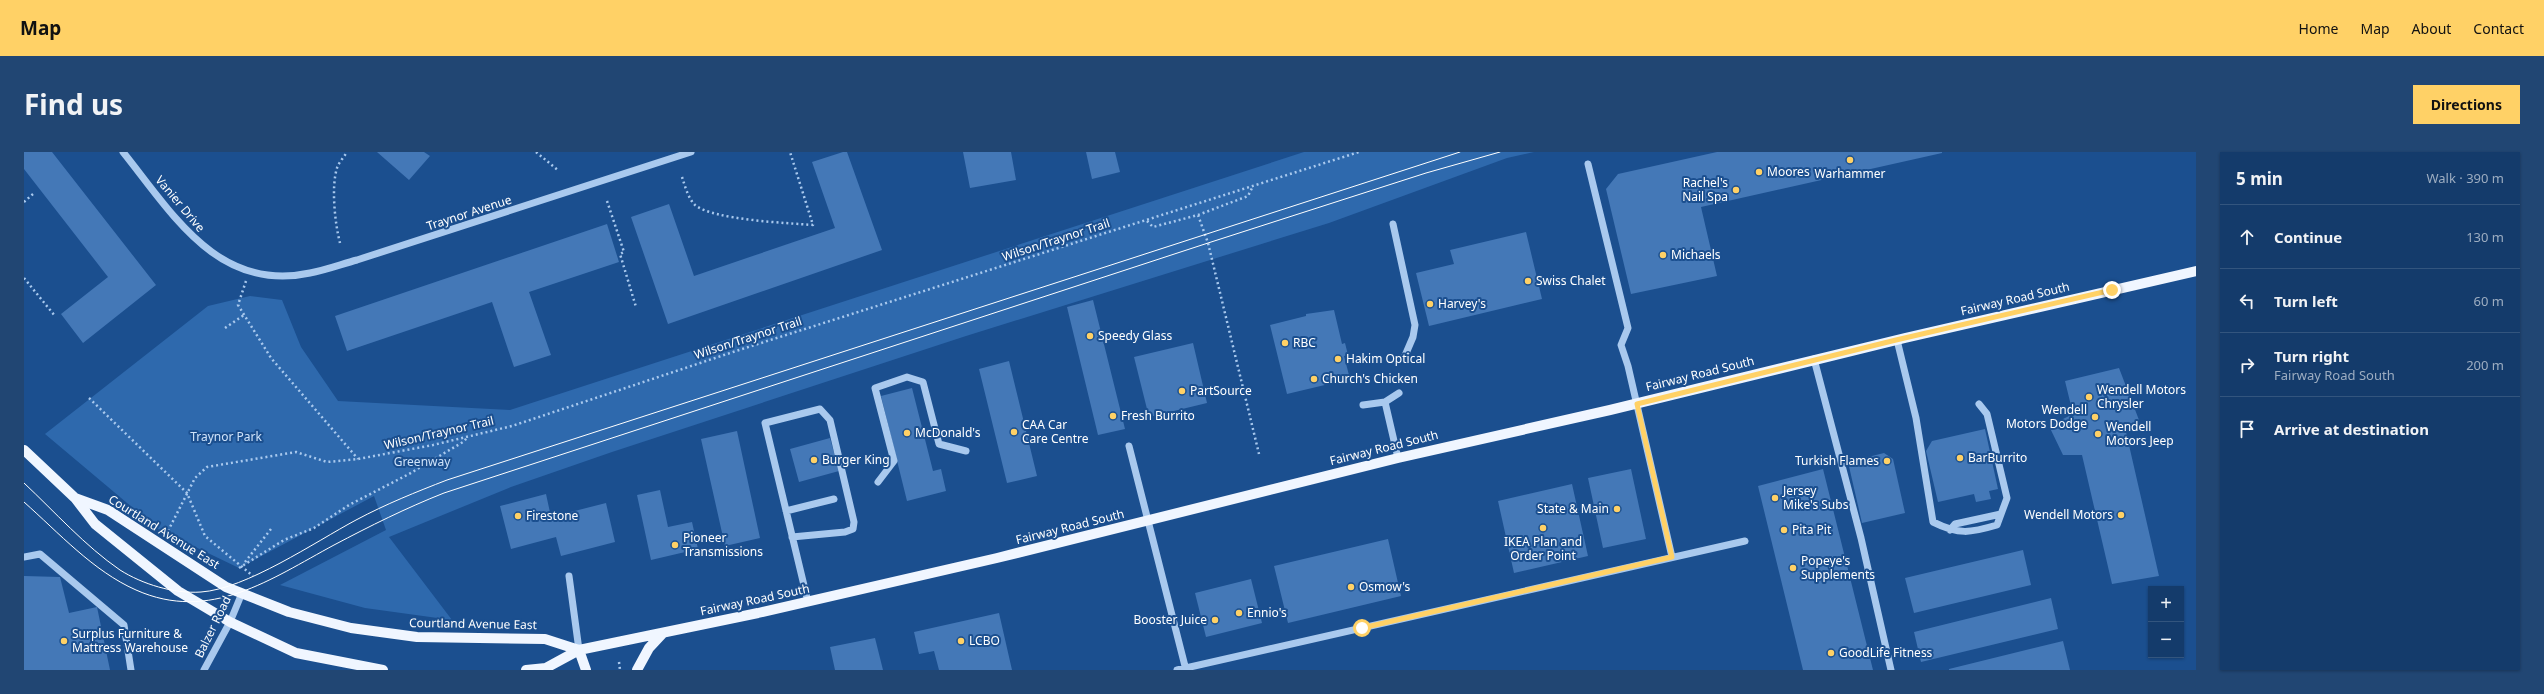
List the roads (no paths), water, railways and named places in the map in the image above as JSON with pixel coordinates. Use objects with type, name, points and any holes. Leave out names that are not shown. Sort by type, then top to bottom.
[{"type":"main road","name":"Fairway Road South","points":[[579,650],[808,602],[1398,458],[1637,404],[1814,359],[2196,271]]},
{"type":"main road","name":"Courtland Avenue East","points":[[24,450],[75,498],[95,524],[178,591],[230,622],[296,653],[360,669],[383,670]]},
{"type":"main road","name":"Courtland Avenue East","points":[[75,498],[108,510],[226,587],[289,612],[351,628],[417,637],[545,639],[579,650]]},
{"type":"main road","points":[[637,670],[649,648],[664,633]]},
{"type":"main road","points":[[526,670],[546,668],[579,650],[586,670]]},
{"type":"street","name":"Vanier Drive","points":[[123,152],[195,241],[222,261],[249,271]]},
{"type":"street","name":"Traynor Avenue","points":[[249,271],[277,275],[310,274],[691,152]]},
{"type":"street","points":[[1588,164],[1628,328],[1621,345],[1637,404],[1672,557]]},
{"type":"street","points":[[1393,224],[1415,325],[1414,337],[1404,358]]},
{"type":"street","points":[[1896,340],[1916,418],[1932,522],[1950,530],[1970,533],[1997,525],[2007,498],[1987,414],[1979,404]]},
{"type":"street","points":[[1814,359],[1861,538],[1891,670]]},
{"type":"street","points":[[878,482],[894,460],[875,388],[908,378],[923,382],[939,444],[966,451]]},
{"type":"street","points":[[1363,405],[1385,402],[1399,393]]},
{"type":"street","points":[[1385,402],[1398,458]]},
{"type":"street","points":[[792,537],[845,532],[853,529],[854,522],[830,420],[820,409],[765,423],[792,537],[808,602]]},
{"type":"street","points":[[1129,446],[1186,669]]},
{"type":"street","points":[[786,511],[834,498]]},
{"type":"street","points":[[1950,530],[1955,524],[2001,514]]},
{"type":"street","points":[[1177,670],[1745,541]]},
{"type":"street","points":[[24,557],[40,554],[124,625],[131,670]]},
{"type":"street","points":[[569,576],[579,650]]},
{"type":"street","name":"Balzer Road","points":[[206,670],[230,622],[242,593]]},
{"type":"tram line","points":[[24,483],[70,528],[107,561],[138,580],[169,590],[201,592],[219,589],[259,574],[301,552],[356,520],[412,494],[447,480],[1460,152]]},
{"type":"tram line","points":[[24,502],[91,562],[120,582],[136,590],[163,599],[189,602],[215,599],[239,593],[263,583],[375,524],[444,493],[1208,243],[1426,173],[1500,152]]},
{"type":"place","name":"Warhammer","points":[[1850,160]]},
{"type":"place","name":"Moores","points":[[1759,172]]},
{"type":"place","name":"Rachel's Nail Spa","points":[[1736,190]]},
{"type":"place","name":"Michaels","points":[[1663,255]]},
{"type":"place","name":"Swiss Chalet","points":[[1528,281]]},
{"type":"place","name":"Harvey's","points":[[1430,304]]},
{"type":"place","name":"Speedy Glass","points":[[1090,336]]},
{"type":"place","name":"RBC","points":[[1285,343]]},
{"type":"place","name":"Hakim Optical","points":[[1338,359]]},
{"type":"place","name":"Church's Chicken","points":[[1314,379]]},
{"type":"place","name":"PartSource","points":[[1182,391]]},
{"type":"place","name":"Wendell Motors Chrysler","points":[[2089,397]]},
{"type":"place","name":"Fresh Burrito","points":[[1113,416]]},
{"type":"place","name":"Wendell Motors Dodge","points":[[2095,417]]},
{"type":"place","name":"CAA Car Care Centre","points":[[1014,432]]},
{"type":"place","name":"McDonald's","points":[[907,433]]},
{"type":"place","name":"Wendell Motors Jeep","points":[[2098,434]]},
{"type":"place","name":"BarBurrito","points":[[1960,458]]},
{"type":"place","name":"Burger King","points":[[814,460]]},
{"type":"place","name":"Turkish Flames","points":[[1887,461]]},
{"type":"place","name":"Jersey Mike's Subs","points":[[1775,498]]},
{"type":"place","name":"State & Main","points":[[1617,509]]},
{"type":"place","name":"Wendell Motors","points":[[2121,515]]},
{"type":"place","name":"Firestone","points":[[518,516]]},
{"type":"place","name":"IKEA Plan and Order Point","points":[[1543,528]]},
{"type":"place","name":"Pita Pit","points":[[1784,530]]},
{"type":"place","name":"Pioneer Transmissions","points":[[675,545]]},
{"type":"place","name":"Popeye's Supplements","points":[[1793,568]]},
{"type":"place","name":"Osmow's","points":[[1351,587]]},
{"type":"place","name":"Ennio's","points":[[1239,613]]},
{"type":"place","name":"Booster Juice","points":[[1215,620]]},
{"type":"place","name":"Surplus Furniture & Mattress Warehouse","points":[[64,641]]},
{"type":"place","name":"LCBO","points":[[961,641]]},
{"type":"place","name":"GoodLife Fitness","points":[[1831,653]]},
{"type":"park label","name":"Traynor Park","points":[[226,437]]},
{"type":"park label","name":"Greenway","points":[[422,462]]}]
